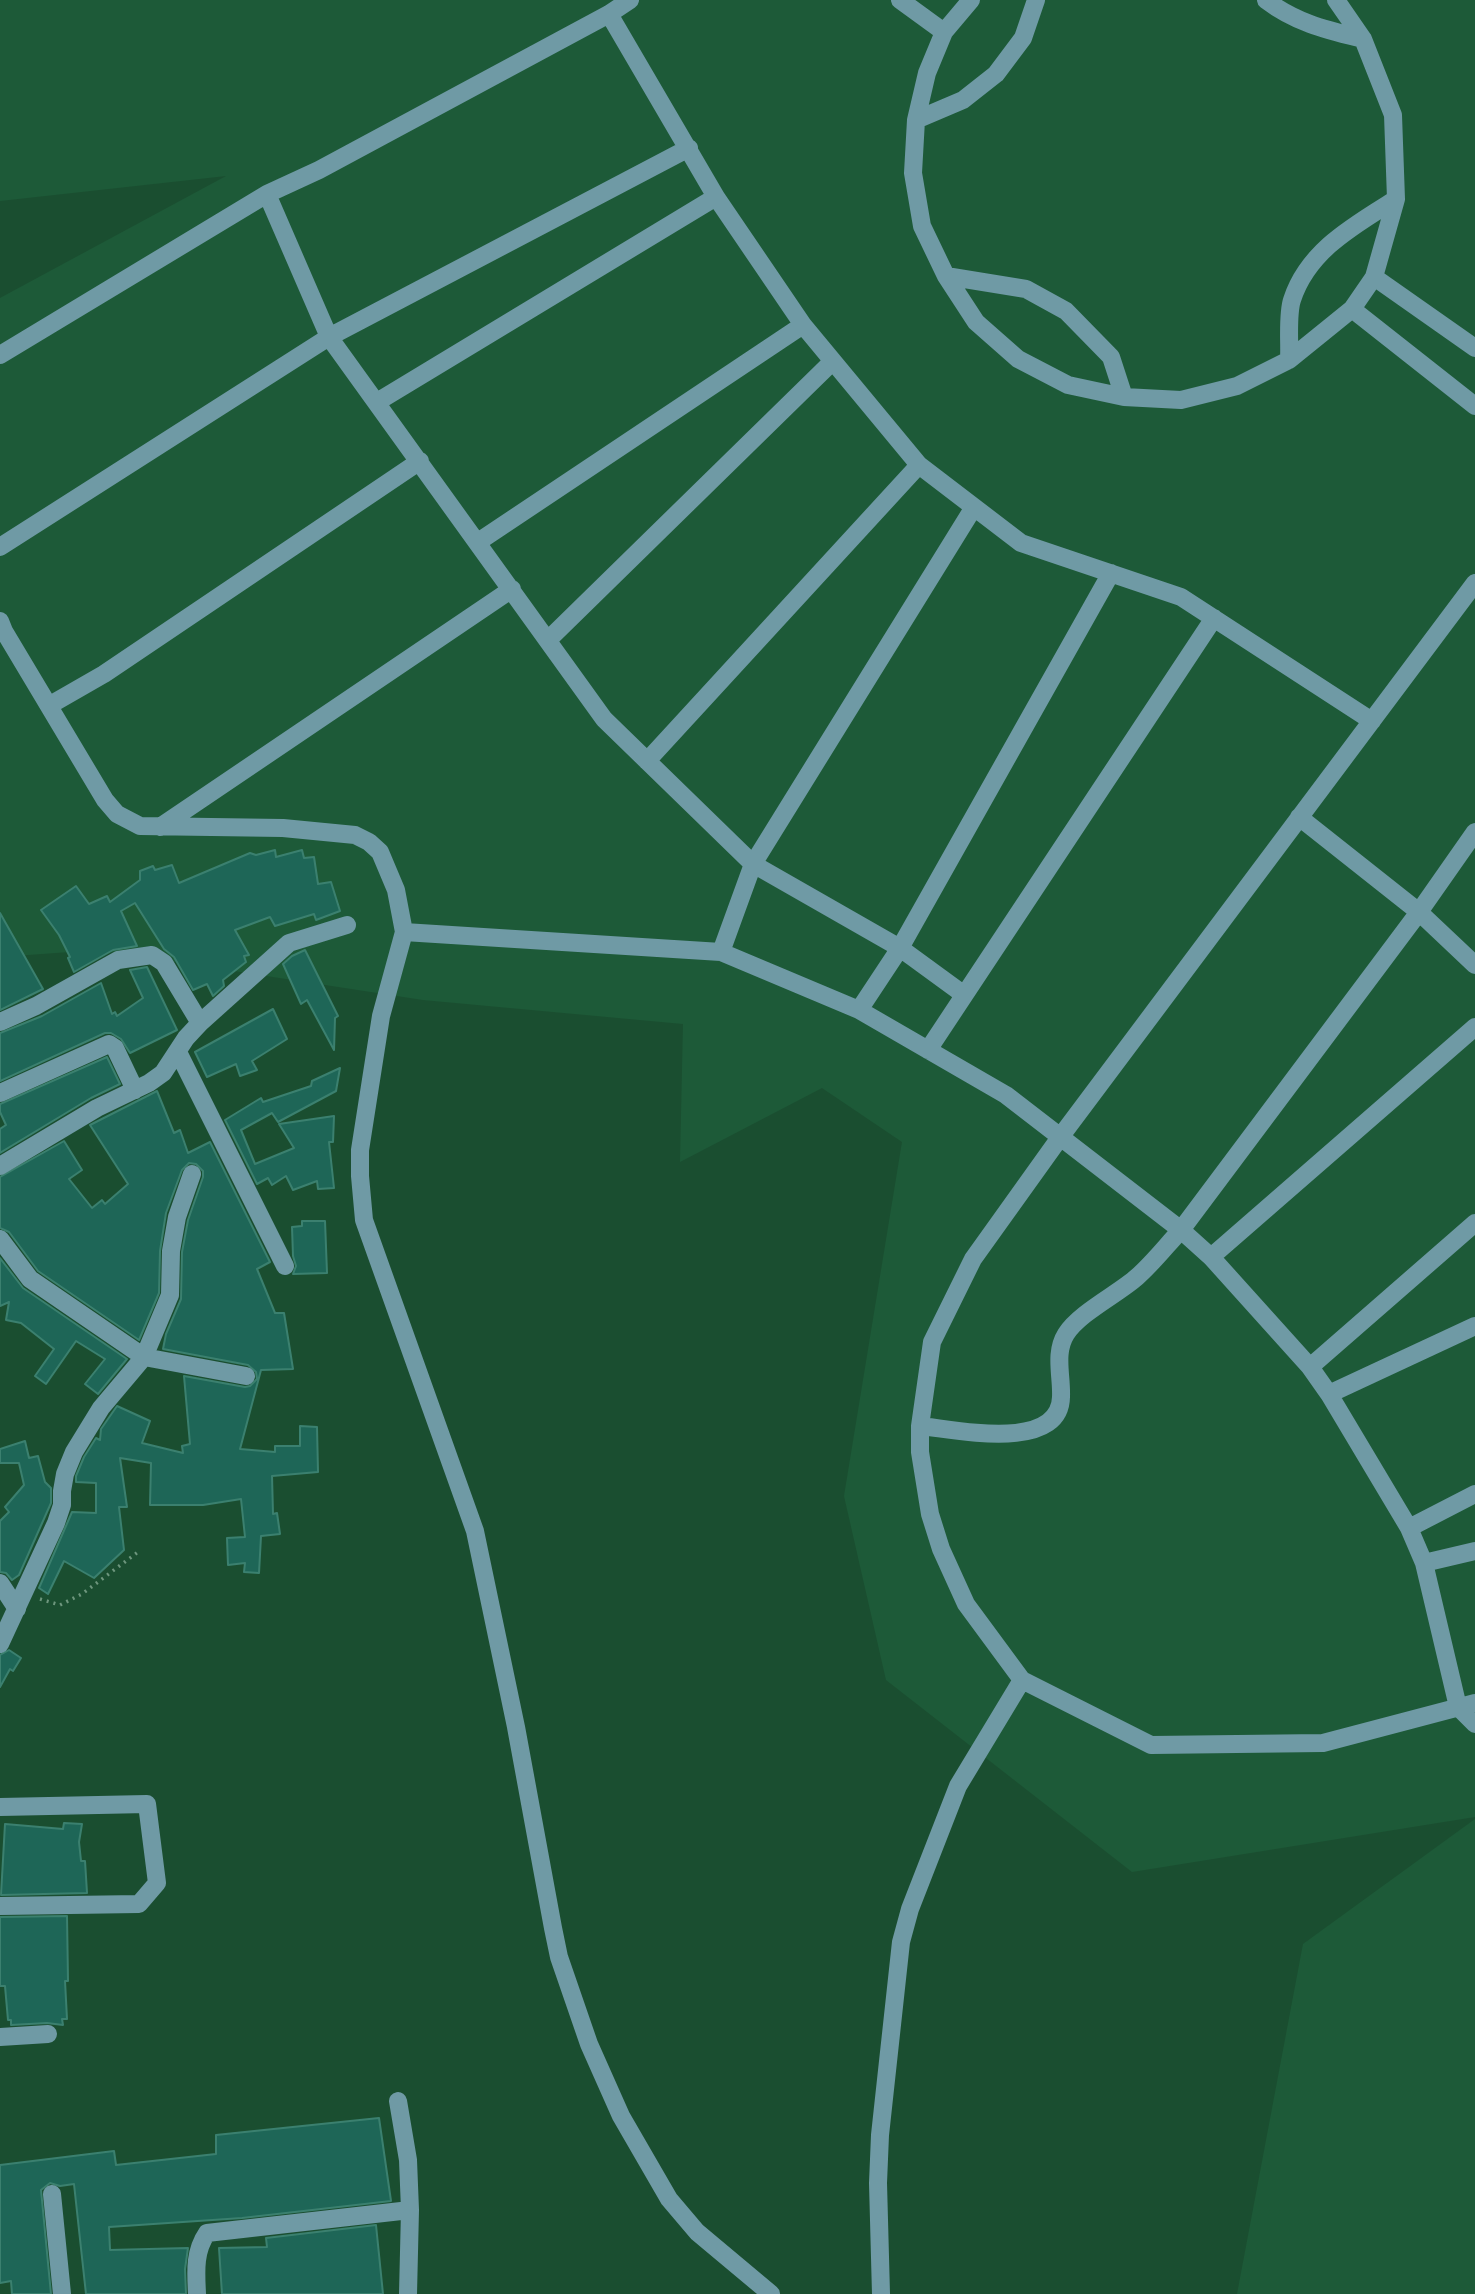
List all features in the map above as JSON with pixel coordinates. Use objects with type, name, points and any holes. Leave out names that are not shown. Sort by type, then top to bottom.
[{"type":"street","points":[[0,355],[267,194],[319,170],[609,14],[630,0]]},
{"type":"street","points":[[900,0],[944,32]]},
{"type":"street","points":[[916,120],[963,100],[996,74],[1023,38],[1036,0]]},
{"type":"street","points":[[1266,0],[1285,15],[1310,26],[1363,39]]},
{"type":"street","points":[[962,3],[944,32],[927,74],[916,120],[913,173],[922,226],[946,276],[976,322],[1018,359],[1068,385],[1124,397],[1181,400],[1237,386],[1289,360],[1352,309],[1374,277],[1396,199],[1393,115],[1363,39],[1336,0]]},
{"type":"street","points":[[609,14],[716,197],[803,325],[919,464],[1021,543],[1181,597],[1372,721]]},
{"type":"street","points":[[0,547],[329,337],[689,148]]},
{"type":"street","points":[[267,194],[329,337],[604,719],[753,864],[900,948],[963,994]]},
{"type":"street","points":[[377,402],[716,197]]},
{"type":"street","points":[[1289,360],[1291,301],[1309,265],[1337,237],[1396,199]]},
{"type":"street","points":[[946,276],[1026,289],[1066,311],[1111,356],[1124,397]]},
{"type":"street","points":[[1374,277],[1475,348]]},
{"type":"street","points":[[1352,309],[1475,407]]},
{"type":"street","points":[[478,542],[803,325]]},
{"type":"street","points":[[548,640],[833,361]]},
{"type":"street","points":[[50,705],[104,674],[420,461]]},
{"type":"street","points":[[647,761],[919,464]]},
{"type":"street","points":[[721,952],[753,864],[975,507]]},
{"type":"street","points":[[859,1010],[900,948],[1111,573]]},
{"type":"street","points":[[1467,1705],[1323,1743],[1151,1745],[1022,1680],[966,1604],[941,1549],[930,1514],[920,1452],[920,1426],[932,1342],[973,1259],[1061,1136],[1475,583]]},
{"type":"street","points":[[160,827],[512,589]]},
{"type":"street","points":[[928,1050],[1214,618]]},
{"type":"street","points":[[0,621],[105,800],[117,814],[139,826],[283,828],[355,835],[380,852],[396,890],[404,932],[381,1016],[360,1150],[364,1220],[475,1531],[516,1727],[559,1957],[589,2044],[621,2116],[669,2199],[697,2231],[771,2294]]},
{"type":"street","points":[[1299,817],[1471,953]]},
{"type":"street","points":[[920,1426],[994,1434],[1033,1431],[1056,1416],[1062,1399],[1059,1352],[1066,1334],[1076,1323],[1137,1277],[1181,1230],[1419,912],[1475,832]]},
{"type":"street","points":[[0,1166],[97,1108],[163,1073],[186,1038],[200,1023],[276,952],[289,943],[347,925]]},
{"type":"street","points":[[404,932],[721,952],[859,1010],[1006,1095],[1212,1257],[1310,1367],[1409,1528],[1424,1563],[1475,1724]]},
{"type":"street","points":[[0,1022],[36,1006],[118,960],[152,955],[164,963],[200,1023]]},
{"type":"street","points":[[1212,1257],[1475,1027]]},
{"type":"street","points":[[0,1093],[109,1044],[116,1048],[135,1090]]},
{"type":"street","points":[[178,1052],[285,1266]]},
{"type":"street","points":[[0,1644],[56,1523],[62,1505],[65,1475],[74,1452],[101,1408],[144,1357],[170,1295],[171,1251],[177,1217],[192,1174]]},
{"type":"street","points":[[1310,1367],[1475,1223]]},
{"type":"street","points":[[0,1238],[30,1279],[144,1357],[246,1376]]},
{"type":"street","points":[[1329,1394],[1475,1326]]},
{"type":"street","points":[[1409,1528],[1475,1494]]},
{"type":"street","points":[[1424,1563],[1475,1551]]},
{"type":"street","points":[[0,1583],[17,1609]]},
{"type":"street","points":[[881,2294],[878,2171],[901,1942],[910,1909],[958,1786],[1022,1680]]},
{"type":"street","points":[[0,1807],[147,1804],[157,1883],[139,1904],[0,1906]]},
{"type":"street","points":[[0,2037],[48,2034]]},
{"type":"street","points":[[398,2101],[408,2160],[408,2294]]},
{"type":"street","points":[[52,2194],[62,2294]]},
{"type":"street","points":[[197,2294],[198,2245],[206,2233],[410,2210]]},
{"type":"path","points":[[25,1592],[44,1602],[60,1605],[82,1594],[138,1552]]},
{"type":"shaded area","points":[[0,0],[1475,0],[1475,1817],[1132,1872],[886,1680],[844,1496],[902,1142],[822,1088],[680,1162],[683,1024],[423,1000],[97,950],[0,957],[0,298],[226,176],[0,201]]},
{"type":"shaded area","points":[[1475,1819],[1475,2294],[1237,2294],[1303,1944]]},
{"type":"building","points":[[275,850],[276,857],[302,850],[304,858],[314,857],[318,884],[331,882],[340,911],[316,920],[314,914],[275,926],[270,917],[235,930],[249,955],[244,956],[246,962],[223,980],[224,986],[213,996],[207,984],[193,990],[174,957],[164,949],[135,903],[121,911],[137,946],[113,950],[74,972],[59,935],[41,910],[76,886],[89,904],[107,896],[110,902],[140,880],[140,871],[153,866],[155,870],[172,865],[179,883],[250,853],[256,855]]},
{"type":"building","points":[[0,913],[43,989],[0,1010]]},
{"type":"building","points":[[305,950],[338,1016],[335,1018],[334,1050],[307,1000],[301,1004],[283,964]]},
{"type":"building","points":[[147,967],[177,1030],[130,1053],[121,1039],[111,1033],[105,1033],[0,1081],[0,1033],[42,1016],[101,983],[112,1014],[115,1012],[117,1016],[143,998],[130,970]]},
{"type":"building","points":[[273,1009],[287,1039],[252,1061],[257,1070],[240,1076],[236,1064],[207,1077],[195,1052]]},
{"type":"building","points":[[107,1057],[120,1084],[91,1098],[0,1153],[0,1129],[6,1125],[0,1112],[0,1104]]},
{"type":"building","points":[[340,1068],[336,1091],[278,1122],[272,1113],[241,1130],[255,1164],[294,1148],[279,1124],[334,1116],[333,1142],[329,1142],[334,1188],[318,1189],[317,1181],[293,1190],[286,1176],[272,1185],[268,1178],[257,1184],[225,1120],[261,1098],[263,1102],[311,1086],[312,1081]]},
{"type":"building","points":[[157,1091],[174,1133],[180,1130],[188,1153],[210,1142],[270,1262],[257,1269],[275,1313],[284,1313],[293,1369],[261,1370],[240,1449],[275,1452],[275,1446],[300,1446],[300,1426],[317,1427],[318,1472],[272,1476],[273,1514],[277,1513],[280,1534],[261,1536],[259,1573],[244,1572],[245,1563],[228,1565],[227,1538],[245,1537],[241,1499],[203,1505],[150,1505],[151,1463],[120,1458],[127,1507],[119,1507],[124,1550],[94,1578],[64,1561],[48,1594],[39,1588],[72,1512],[96,1513],[96,1483],[76,1482],[76,1476],[84,1457],[96,1438],[100,1440],[101,1429],[117,1406],[150,1421],[142,1443],[183,1453],[182,1446],[190,1444],[184,1376],[245,1387],[257,1379],[256,1372],[248,1365],[163,1349],[166,1334],[181,1299],[182,1252],[188,1220],[203,1177],[203,1171],[196,1164],[189,1163],[182,1170],[166,1213],[160,1251],[159,1293],[139,1340],[38,1271],[9,1232],[0,1228],[0,1177],[64,1141],[82,1170],[69,1179],[92,1208],[102,1200],[105,1204],[128,1184],[90,1125]]},
{"type":"building","points":[[302,1221],[325,1221],[327,1273],[293,1274],[296,1266],[292,1227],[302,1226]]},
{"type":"building","points":[[0,1258],[23,1288],[127,1359],[98,1394],[85,1384],[105,1359],[76,1341],[46,1384],[35,1376],[54,1349],[21,1323],[6,1320],[9,1302],[0,1306]]},
{"type":"building","points":[[25,1441],[29,1458],[38,1456],[45,1482],[51,1488],[51,1503],[19,1575],[12,1580],[6,1573],[0,1572],[0,1521],[9,1512],[5,1507],[24,1485],[19,1463],[0,1463],[0,1449]]},
{"type":"building","points":[[9,1650],[21,1658],[13,1671],[10,1669],[0,1687],[0,1655]]},
{"type":"building","points":[[64,1823],[82,1824],[79,1842],[81,1861],[85,1861],[87,1893],[1,1895],[5,1824],[63,1829]]},
{"type":"building","points":[[67,1916],[67,2019],[62,2019],[63,2025],[11,2025],[11,2020],[8,2020],[5,1986],[0,1986],[0,1917]]},
{"type":"building","points":[[379,2118],[391,2201],[242,2218],[109,2227],[110,2250],[188,2248],[186,2294],[86,2294],[74,2184],[60,2186],[50,2183],[41,2190],[51,2294],[12,2294],[11,2281],[0,2283],[0,2165],[114,2151],[116,2165],[216,2154],[216,2135]]},
{"type":"building","points":[[376,2225],[383,2294],[222,2294],[219,2248],[267,2247],[266,2238]]}]
